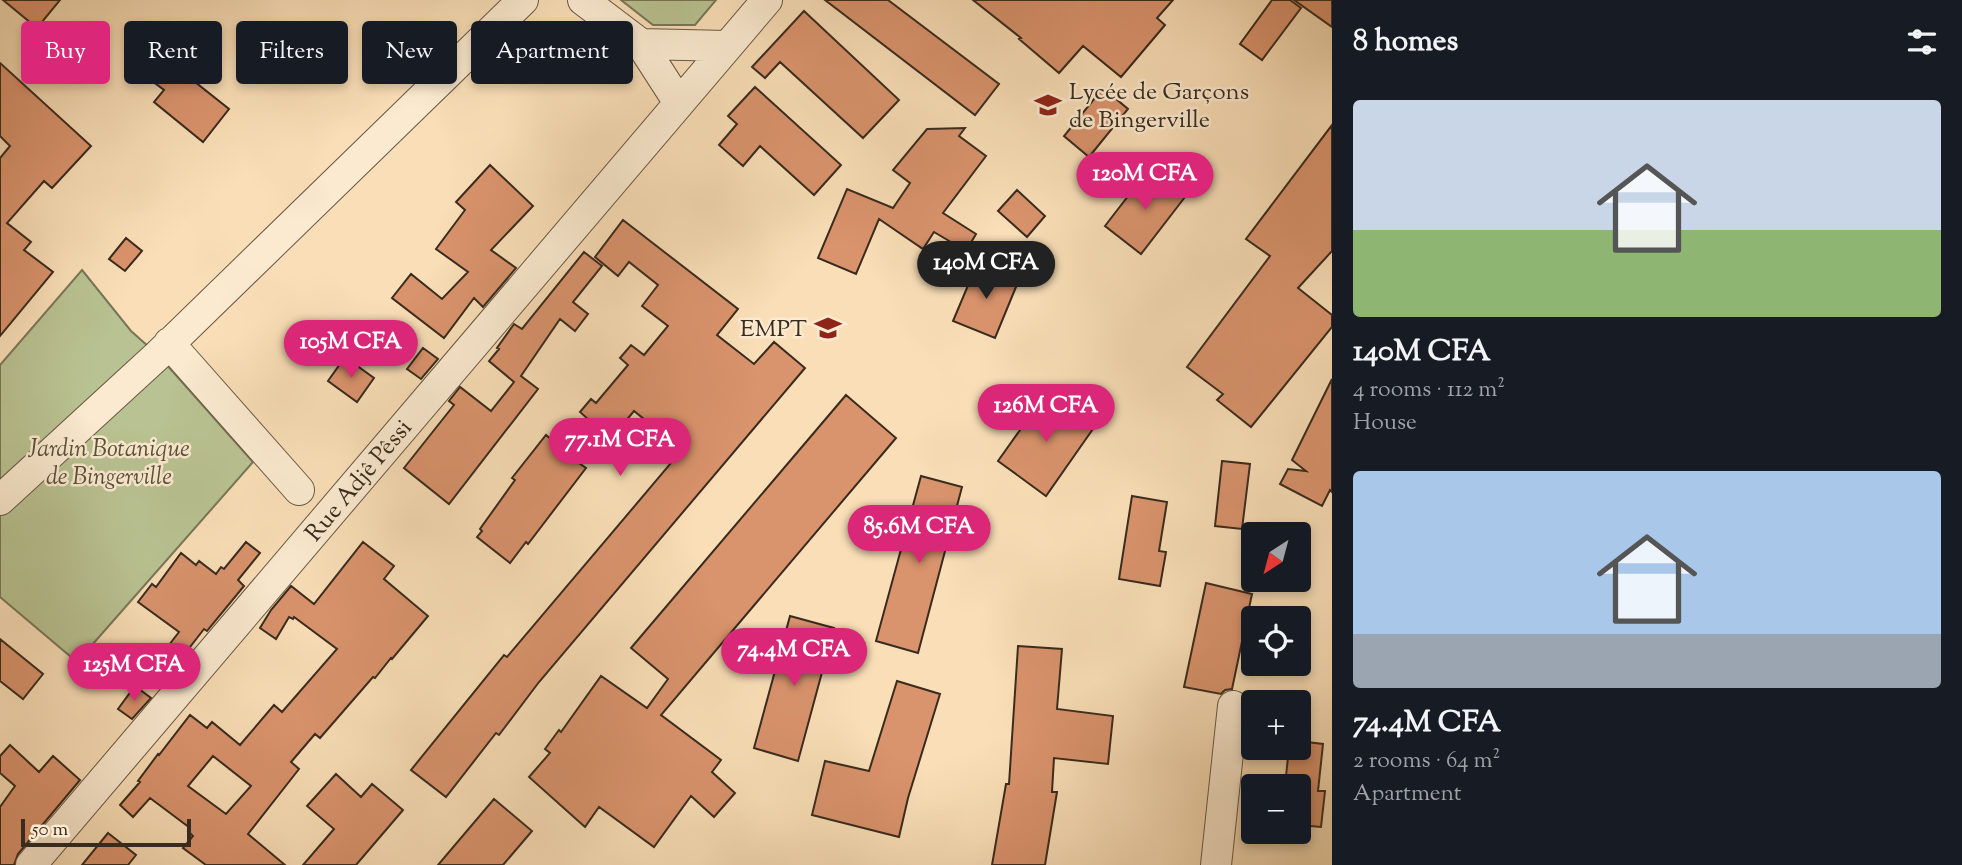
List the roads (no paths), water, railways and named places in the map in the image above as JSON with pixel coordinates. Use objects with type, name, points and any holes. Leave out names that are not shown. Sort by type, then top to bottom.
[{"type":"street","points":[[0,500],[169,343],[523,0]]},
{"type":"street","points":[[583,0],[641,44],[679,103]]},
{"type":"street","name":"Rue Adjê Pêssi","points":[[31,865],[767,0]]},
{"type":"street","points":[[641,44],[727,46]]},
{"type":"street","points":[[169,343],[299,490]]},
{"type":"street","points":[[1216,865],[1233,706]]},
{"type":"place","name":"Lycée de Garçons de Bingerville","points":[[1048,105]]},
{"type":"place","name":"EMPT","points":[[828,328]]},
{"type":"park label","name":"Jardin Botanique de Bingerville","points":[[109,462]]}]
